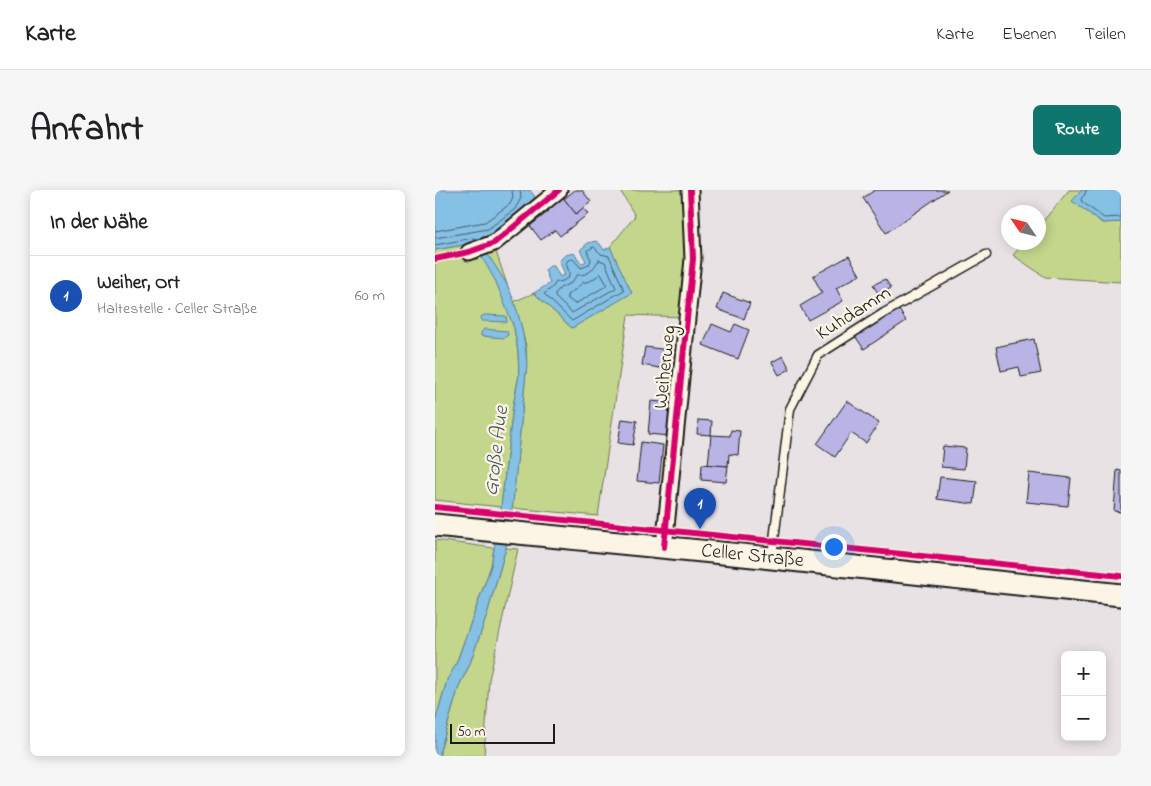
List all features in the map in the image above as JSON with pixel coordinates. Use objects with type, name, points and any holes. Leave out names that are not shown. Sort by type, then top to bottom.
[{"type":"main road","name":"Celler Straße","points":[[435,524],[1121,595]]},
{"type":"street","points":[[469,252],[495,244],[559,190]]},
{"type":"street","name":"Weiherweg","points":[[664,547],[693,260],[690,190]]},
{"type":"lane","name":"Kuhdamm","points":[[772,558],[790,409],[818,355],[884,313],[986,255]]},
{"type":"green space","points":[[620,190],[686,190],[689,248],[684,317],[628,315],[598,516],[512,508],[527,363],[526,346],[519,319],[505,301],[514,328],[519,375],[513,406],[501,507],[435,500],[435,250],[492,240],[513,302],[534,293],[572,328],[631,293],[610,247],[635,216]]},
{"type":"green space","points":[[1069,190],[1082,190],[1073,201],[1102,223],[1121,222],[1121,282],[1045,277],[1013,255],[1018,250],[1046,250],[1046,218]]},
{"type":"green space","points":[[435,540],[494,548],[491,566],[456,664],[447,680],[435,722]]},
{"type":"green space","points":[[506,548],[518,549],[489,680],[484,756],[440,756],[459,686],[469,666],[486,618]]},
{"type":"water","points":[[435,190],[530,190],[535,197],[524,217],[482,242],[506,283],[514,301],[523,333],[527,363],[513,503],[506,548],[486,618],[469,666],[459,686],[440,756],[435,756],[435,722],[447,680],[456,664],[491,566],[519,375],[514,328],[496,282],[474,243],[435,250]]},
{"type":"water","points":[[1082,190],[1121,190],[1121,222],[1103,223],[1072,201]]},
{"type":"water","points":[[596,241],[604,250],[610,247],[632,293],[572,328],[534,293],[550,283],[545,270],[550,266],[554,266],[560,277],[565,274],[559,261],[565,255],[574,253],[582,264],[586,261],[580,250],[588,243]]},
{"type":"water","points":[[484,315],[506,316],[507,322],[482,321],[481,317]]},
{"type":"water","points":[[484,329],[507,331],[508,335],[504,338],[481,336]]},
{"type":"building","points":[[575,190],[582,190],[591,202],[576,214],[564,199]]},
{"type":"building","points":[[875,190],[948,190],[886,233],[863,198]]},
{"type":"building","points":[[561,195],[576,214],[583,208],[588,214],[560,236],[555,230],[541,240],[530,226],[549,211],[546,207]]},
{"type":"building","points":[[849,256],[860,275],[836,288],[843,301],[808,320],[800,306],[822,293],[813,276]]},
{"type":"building","points":[[885,279],[891,288],[879,295],[873,285]]},
{"type":"building","points":[[723,293],[750,303],[744,319],[717,309]]},
{"type":"building","points":[[898,308],[906,321],[864,349],[855,336]]},
{"type":"building","points":[[712,324],[731,332],[735,324],[749,330],[738,359],[703,345]]},
{"type":"building","points":[[1034,339],[1041,373],[1021,377],[1019,367],[1001,371],[996,347]]},
{"type":"building","points":[[645,347],[669,350],[666,369],[642,365]]},
{"type":"building","points":[[783,356],[790,369],[779,375],[772,362]]},
{"type":"building","points":[[651,401],[673,403],[669,436],[648,434]]},
{"type":"building","points":[[847,401],[879,423],[866,443],[851,433],[835,457],[817,444]]},
{"type":"building","points":[[622,419],[637,421],[633,445],[618,443]]},
{"type":"building","points":[[698,420],[712,421],[711,435],[697,434]]},
{"type":"building","points":[[731,430],[740,431],[738,455],[729,454],[728,466],[708,465],[711,435],[730,436]]},
{"type":"building","points":[[641,442],[663,445],[659,483],[637,481]]},
{"type":"building","points":[[943,446],[966,448],[964,469],[941,467]]},
{"type":"building","points":[[702,464],[728,466],[726,482],[701,480]]},
{"type":"building","points":[[1117,470],[1121,471],[1121,512],[1114,511]]},
{"type":"building","points":[[1029,473],[1071,478],[1068,506],[1026,502]]},
{"type":"building","points":[[940,477],[977,481],[974,504],[937,499]]},
{"type":"cycle path","points":[[435,259],[469,252],[494,243],[559,190]]},
{"type":"cycle path","points":[[664,547],[693,259],[690,190]]},
{"type":"cycle path","points":[[435,507],[1121,576]]},
{"type":"place","name":"Weiher, Ort","points":[[700,529]]},
{"type":"water label","name":"Große Aue","points":[[497,451]]}]
